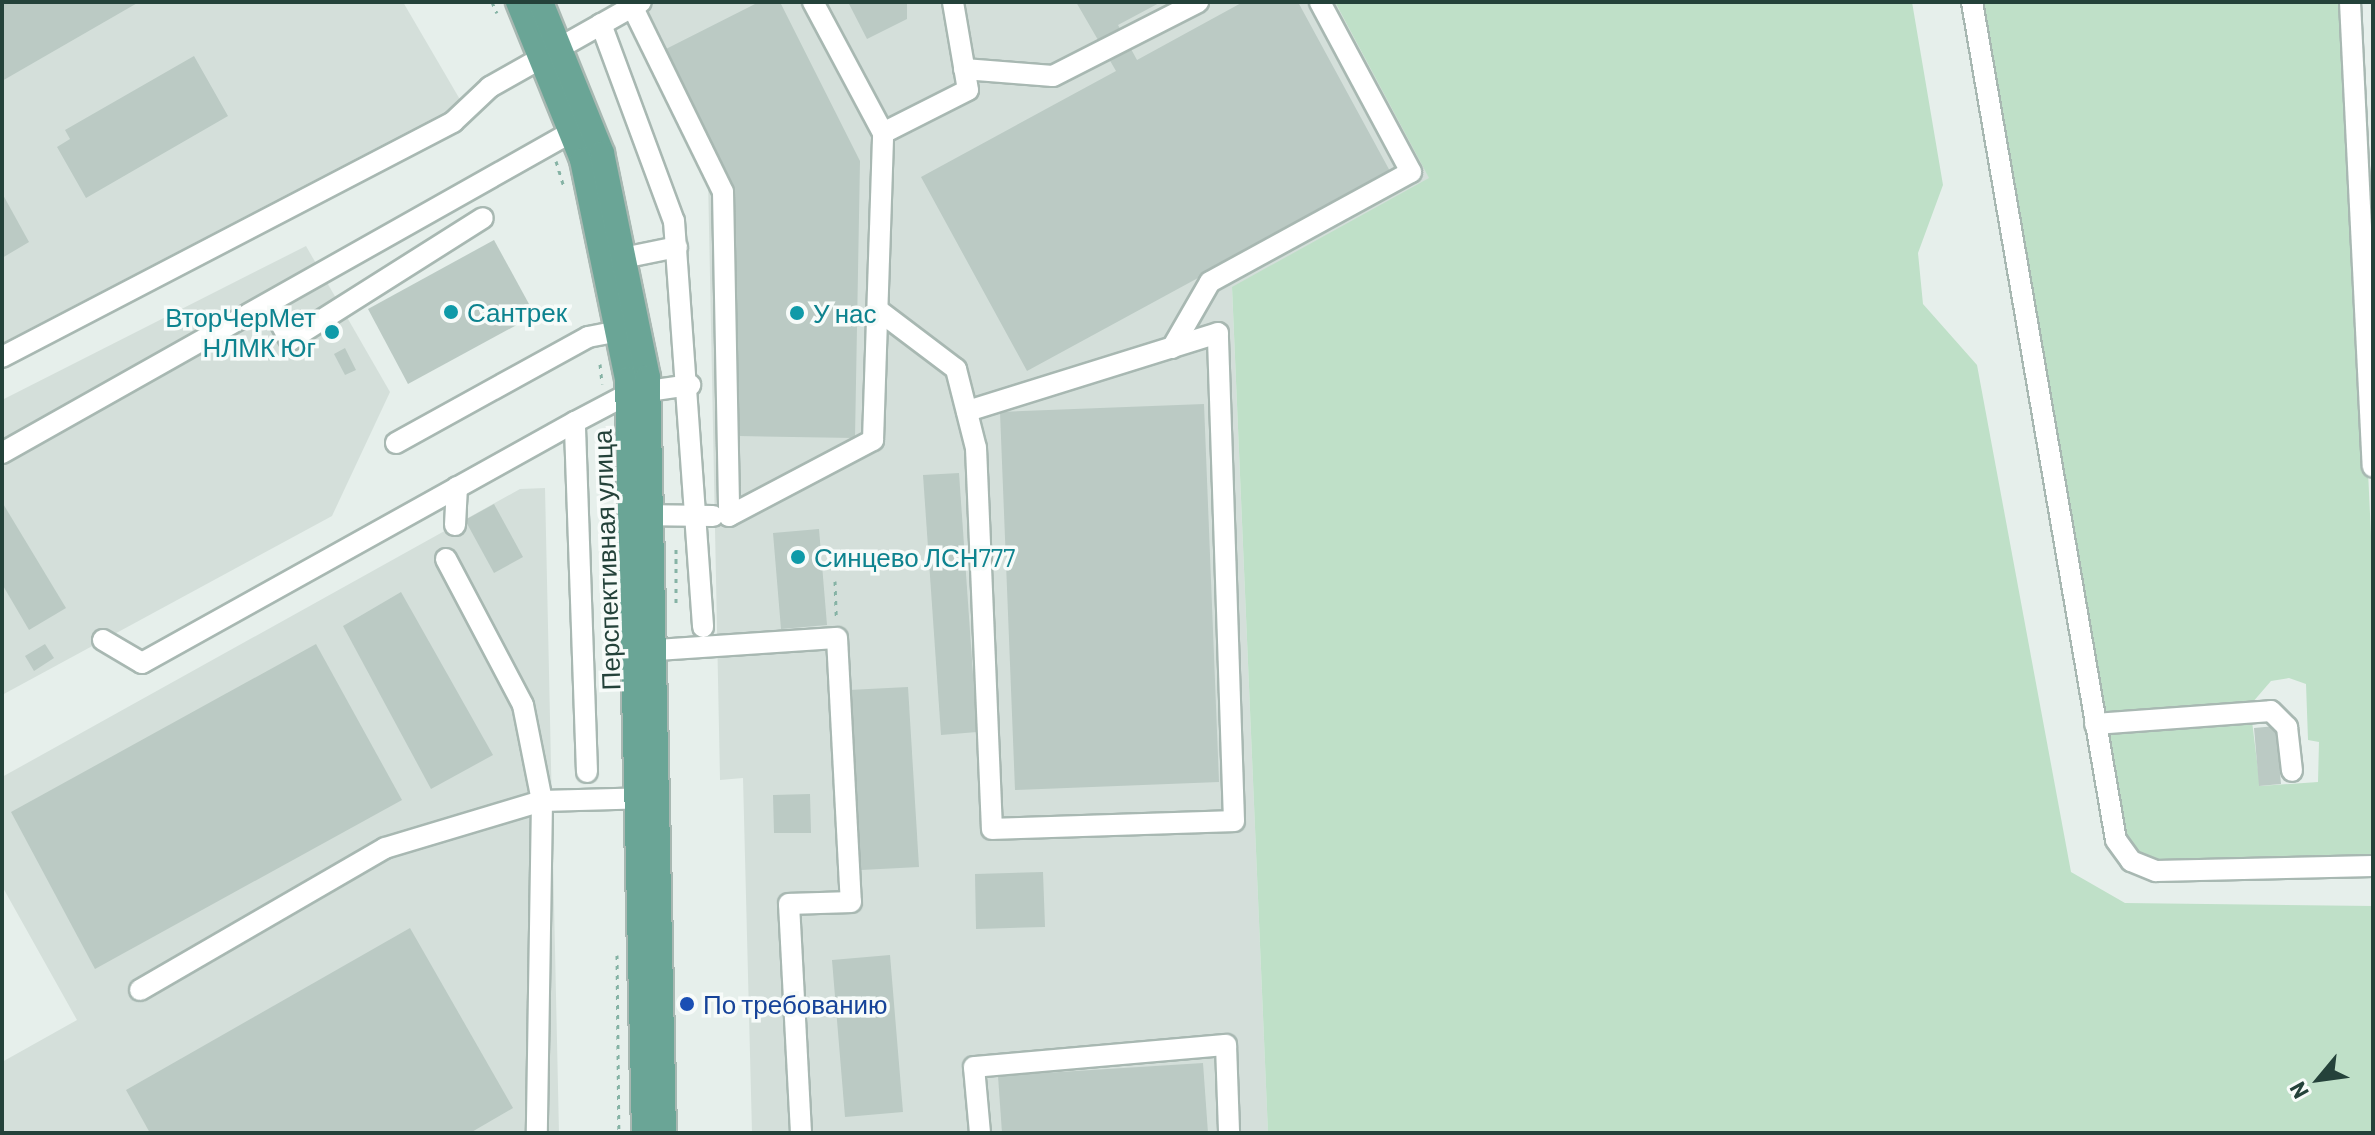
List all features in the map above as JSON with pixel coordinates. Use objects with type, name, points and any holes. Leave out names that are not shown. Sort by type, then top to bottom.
[{"type":"main road","name":"Перспективная улица","points":[[518,2],[552,52]]},
{"type":"main road","name":"Перспективная улица","points":[[541,2],[552,52],[582,126],[628,257],[630,329]]},
{"type":"main road","name":"Перспективная улица","points":[[582,126],[630,329],[639,393],[645,515],[650,798],[664,1133]]},
{"type":"main road","name":"Перспективная улица","points":[[644,1133],[650,798]]},
{"type":"lane","points":[[645,515],[729,516],[873,440],[883,133],[813,2]]},
{"type":"lane","points":[[883,133],[968,90],[953,2]]},
{"type":"lane","points":[[964,69],[1053,76],[1198,2]]},
{"type":"lane","points":[[1172,348],[1210,282],[1411,172],[1320,2]]},
{"type":"lane","points":[[1972,2],[2112,826],[2131,861],[2156,871],[2373,866]]},
{"type":"lane","points":[[2350,2],[2373,466]]},
{"type":"lane","points":[[2,357],[453,122],[490,87],[637,4],[723,192],[729,516]]},
{"type":"lane","points":[[601,24],[628,82],[677,247],[700,515],[703,627]]},
{"type":"lane","points":[[2,453],[271,305],[582,126]]},
{"type":"lane","points":[[271,305],[290,340],[483,218]]},
{"type":"lane","points":[[628,257],[677,247]]},
{"type":"lane","points":[[878,310],[956,369],[976,448],[992,829],[1234,821],[1218,333],[967,411]]},
{"type":"lane","points":[[396,443],[588,337],[630,329]]},
{"type":"lane","points":[[103,640],[142,663],[575,422],[639,393],[690,385]]},
{"type":"lane","points":[[575,422],[587,772]]},
{"type":"lane","points":[[455,525],[457,487]]},
{"type":"lane","points":[[446,559],[523,705],[542,801],[537,1133]]},
{"type":"lane","points":[[648,651],[837,638],[851,902],[789,904],[801,1133]]},
{"type":"lane","points":[[2095,724],[2271,711],[2287,727],[2292,771]]},
{"type":"lane","points":[[140,990],[385,848],[542,801],[650,798]]},
{"type":"lane","points":[[980,1133],[974,1067],[1226,1045],[1229,1133]]},
{"type":"path","points":[[835,581],[837,638]]},
{"type":"shaded area","points":[[2,2],[403,2],[462,103],[2,343]]},
{"type":"shaded area","points":[[619,2],[1335,2],[1430,179],[1232,288],[1268,1133],[752,1133],[743,778],[720,780],[708,177]]},
{"type":"shaded area","points":[[306,246],[390,392],[332,516],[2,695],[2,400]]},
{"type":"shaded area","points":[[545,488],[559,1133],[2,1133],[2,1062],[77,1020],[2,886],[2,777],[520,489]]},
{"type":"green space","points":[[1335,2],[1912,2],[1943,185],[1918,253],[1923,304],[1977,365],[2071,872],[2125,903],[2373,906],[2373,1133],[1268,1133],[1232,287],[1429,178]]},
{"type":"green space","points":[[1975,2],[2346,2],[2373,578],[2373,861],[2158,866],[2127,847],[2103,737],[2117,728],[2252,721],[2260,786],[2318,782],[2319,742],[2308,740],[2306,684],[2289,678],[2271,681],[2252,703],[2101,715]]},
{"type":"building","points":[[2,2],[139,2],[2,81]]},
{"type":"building","name":"У нас","points":[[759,2],[780,2],[860,161],[855,438],[739,436],[733,190],[662,51]]},
{"type":"building","points":[[848,2],[907,2],[907,19],[867,39]]},
{"type":"building","points":[[1076,2],[1161,2],[1118,25],[1137,60],[1243,2],[1298,2],[1391,173],[1027,371],[921,177],[1116,71]]},
{"type":"building","points":[[194,56],[228,116],[86,198],[57,147],[70,139],[65,130]]},
{"type":"building","points":[[2,193],[29,242],[2,258]]},
{"type":"building","name":"Сантрек","points":[[494,240],[535,315],[408,384],[368,309]]},
{"type":"building","name":"ВторЧерМет НЛМК Юг","points":[[337,322],[343,332],[327,342],[321,331]]},
{"type":"building","points":[[345,348],[356,370],[345,375],[334,354]]},
{"type":"building","points":[[1204,404],[1219,782],[1015,790],[1000,412]]},
{"type":"building","points":[[959,473],[977,732],[941,735],[923,475]]},
{"type":"building","points":[[2,502],[66,608],[29,630],[2,584]]},
{"type":"building","points":[[494,504],[523,557],[494,573],[465,520]]},
{"type":"building","name":"Синцево ЛСН777","points":[[819,529],[827,625],[781,629],[773,533]]},
{"type":"building","points":[[401,592],[493,755],[431,789],[343,626]]},
{"type":"building","points":[[45,644],[54,658],[34,671],[25,656]]},
{"type":"building","points":[[316,644],[402,800],[95,969],[11,812]]},
{"type":"building","points":[[908,687],[919,867],[861,870],[849,690]]},
{"type":"building","points":[[2276,726],[2281,784],[2259,786],[2254,728]]},
{"type":"building","points":[[810,794],[811,833],[774,833],[773,795]]},
{"type":"building","points":[[1043,872],[1045,927],[976,929],[975,874]]},
{"type":"building","points":[[410,928],[513,1108],[470,1133],[150,1133],[126,1090]]},
{"type":"building","points":[[890,955],[903,1112],[845,1117],[832,960]]},
{"type":"building","points":[[1203,1063],[1208,1133],[1002,1133],[998,1076]]},
{"type":"place","name":"Сантрек","points":[[451,312]]},
{"type":"place","name":"У нас","points":[[797,313]]},
{"type":"place","name":"ВторЧерМет НЛМК Юг","points":[[332,332]]},
{"type":"place","name":"Синцево ЛСН777","points":[[798,557]]},
{"type":"place","name":"По требованию","points":[[687,1004]]}]
